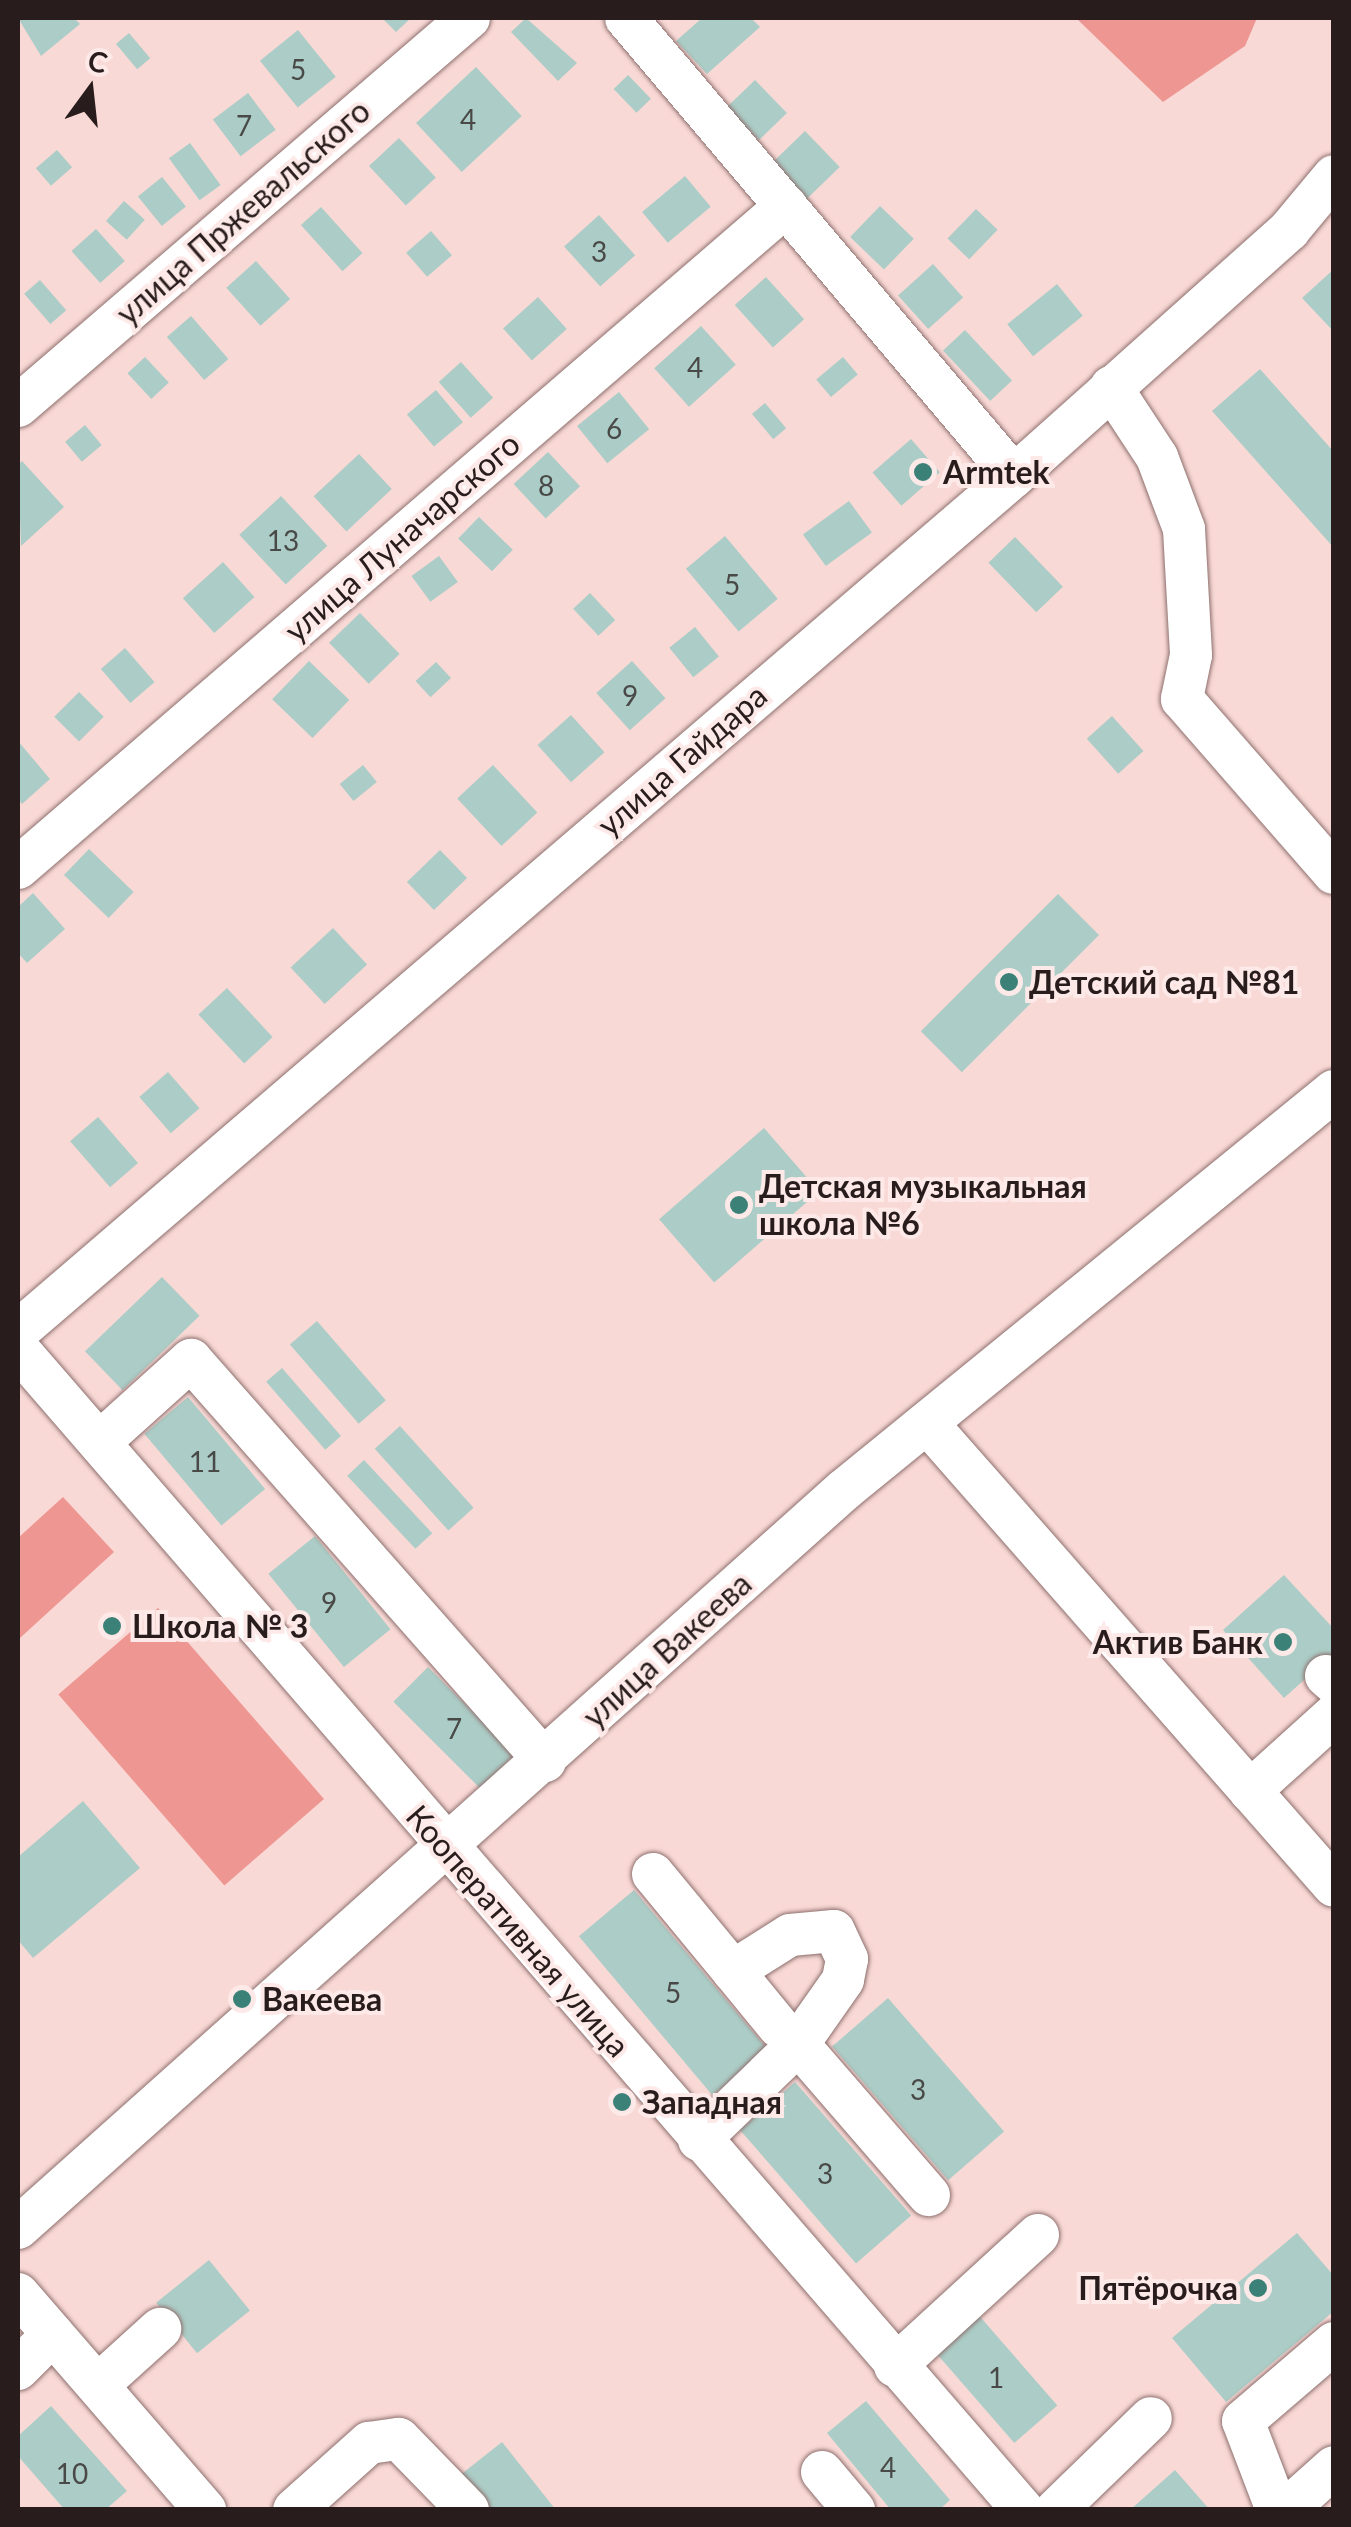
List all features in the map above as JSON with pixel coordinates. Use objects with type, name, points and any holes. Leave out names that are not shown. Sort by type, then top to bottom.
[{"type":"street","name":"улица Пржевальского","points":[[18,406],[469,18]]},
{"type":"street","points":[[626,18],[1014,476]]},
{"type":"street","name":"улица Гайдара","points":[[18,1331],[1014,476],[1289,230],[1334,176]]},
{"type":"street","name":"улица Луначарского","points":[[18,868],[786,206]]},
{"type":"street","points":[[1111,387],[1157,458],[1184,529],[1191,640],[1182,699],[1334,873]]},
{"type":"street","name":"улица Вакеева","points":[[18,2228],[927,1423],[1334,1091]]},
{"type":"street","name":"Кооперативная улица","points":[[18,1349],[102,1440],[446,1850],[1024,2510]]},
{"type":"street","points":[[102,1440],[191,1360],[544,1761]]},
{"type":"street","points":[[927,1423],[1334,1886]]},
{"type":"street","points":[[1250,1791],[1331,1691]]},
{"type":"street","points":[[653,1874],[732,1971],[929,2195]]},
{"type":"street","points":[[699,2140],[788,2036],[844,1980],[847,1958],[834,1931],[790,1935],[732,1971]]},
{"type":"street","points":[[895,2366],[1038,2235]]},
{"type":"street","points":[[18,2294],[202,2508]]},
{"type":"street","points":[[98,2385],[160,2329]]},
{"type":"street","points":[[18,2370],[53,2334]]},
{"type":"street","points":[[1277,2510],[1244,2421],[1334,2343]]},
{"type":"street","points":[[1056,2510],[1151,2418]]},
{"type":"street","points":[[294,2510],[370,2443],[399,2440],[468,2510]]},
{"type":"street","points":[[1286,2510],[1334,2467]]},
{"type":"street","points":[[822,2472],[854,2510]]},
{"type":"shaded area","points":[[1076,18],[1257,18],[1245,46],[1163,102]]},
{"type":"shaded area","points":[[63,1497],[114,1552],[20,1638],[18,1538]]},
{"type":"shaded area","points":[[158,1608],[324,1799],[224,1886],[58,1695]]},
{"type":"building","points":[[18,18],[74,18],[80,24],[41,56]]},
{"type":"building","points":[[382,18],[411,18],[396,32]]},
{"type":"building","points":[[526,18],[577,63],[558,81],[511,32]]},
{"type":"building","points":[[702,18],[751,18],[760,27],[707,74],[676,41]]},
{"type":"building","points":[[298,30],[336,77],[298,107],[260,61]]},
{"type":"building","points":[[129,33],[150,58],[137,69],[116,44]]},
{"type":"building","points":[[476,67],[522,116],[462,172],[416,123]]},
{"type":"building","points":[[628,75],[651,99],[637,113],[614,89]]},
{"type":"building","points":[[755,80],[787,113],[759,140],[727,107]]},
{"type":"building","points":[[248,93],[276,130],[241,156],[213,119]]},
{"type":"building","points":[[805,131],[840,167],[807,199],[772,163]]},
{"type":"building","points":[[399,138],[436,177],[406,205],[369,166]]},
{"type":"building","points":[[190,143],[221,185],[200,200],[169,158]]},
{"type":"building","points":[[57,150],[72,167],[51,186],[36,168]]},
{"type":"building","points":[[685,176],[711,207],[668,243],[642,212]]},
{"type":"building","points":[[162,177],[186,207],[162,226],[138,197]]},
{"type":"building","points":[[124,201],[145,220],[127,240],[106,221]]},
{"type":"building","points":[[880,206],[914,239],[884,270],[850,237]]},
{"type":"building","points":[[321,207],[362,253],[342,271],[301,225]]},
{"type":"building","points":[[976,209],[998,230],[969,259],[948,238]]},
{"type":"building","points":[[599,215],[635,255],[600,287],[564,246]]},
{"type":"building","points":[[96,229],[125,261],[100,283],[71,251]]},
{"type":"building","points":[[431,231],[452,255],[427,277],[406,253]]},
{"type":"building","points":[[256,261],[290,299],[260,326],[226,288]]},
{"type":"building","points":[[933,264],[963,297],[928,329],[898,295]]},
{"type":"building","points":[[1334,269],[1334,332],[1302,298]]},
{"type":"building","points":[[766,277],[804,319],[773,347],[735,305]]},
{"type":"building","points":[[40,280],[66,310],[50,324],[24,294]]},
{"type":"building","points":[[1057,284],[1083,316],[1033,356],[1007,324]]},
{"type":"building","points":[[538,297],[567,329],[532,360],[503,328]]},
{"type":"building","points":[[191,316],[228,359],[204,380],[167,337]]},
{"type":"building","points":[[701,326],[736,365],[689,407],[654,368]]},
{"type":"building","points":[[965,330],[1012,380],[990,401],[943,350]]},
{"type":"building","points":[[145,357],[169,383],[151,399],[127,373]]},
{"type":"building","points":[[843,357],[858,375],[831,397],[816,379]]},
{"type":"building","points":[[461,362],[493,398],[471,418],[439,382]]},
{"type":"building","points":[[1260,369],[1334,452],[1334,548],[1212,411]]},
{"type":"building","points":[[436,390],[463,422],[434,447],[407,414]]},
{"type":"building","points":[[619,392],[649,429],[607,463],[577,426]]},
{"type":"building","points":[[765,403],[786,428],[773,439],[752,414]]},
{"type":"building","points":[[85,425],[102,445],[82,462],[65,442]]},
{"type":"building","points":[[911,439],[940,472],[901,506],[873,472]]},
{"type":"building","points":[[548,452],[580,486],[546,518],[514,484]]},
{"type":"building","points":[[359,454],[392,489],[346,531],[314,496]]},
{"type":"building","points":[[22,461],[64,507],[21,546],[18,465]]},
{"type":"building","points":[[281,496],[327,546],[286,585],[239,535]]},
{"type":"building","points":[[849,501],[872,533],[826,566],[803,535]]},
{"type":"building","points":[[479,517],[513,550],[492,571],[458,539]]},
{"type":"building","points":[[725,536],[778,599],[739,632],[686,569]]},
{"type":"building","points":[[1015,537],[1063,587],[1036,612],[988,563]]},
{"type":"building","points":[[439,556],[458,582],[430,602],[411,576]]},
{"type":"building","points":[[223,562],[254,597],[214,633],[183,598]]},
{"type":"building","points":[[590,593],[615,620],[598,636],[573,609]]},
{"type":"building","points":[[360,613],[400,654],[369,684],[329,643]]},
{"type":"building","points":[[695,627],[719,657],[693,677],[669,648]]},
{"type":"building","points":[[125,648],[155,682],[130,703],[101,669]]},
{"type":"building","points":[[309,661],[349,700],[312,738],[272,699]]},
{"type":"building","points":[[632,661],[665,698],[630,730],[596,693]]},
{"type":"building","points":[[436,662],[451,678],[431,697],[416,681]]},
{"type":"building","points":[[79,692],[104,717],[79,741],[54,717]]},
{"type":"building","points":[[571,715],[604,752],[571,782],[538,745]]},
{"type":"building","points":[[1112,716],[1143,751],[1118,774],[1087,739]]},
{"type":"building","points":[[18,741],[50,779],[22,804],[18,799]]},
{"type":"building","points":[[363,765],[377,782],[354,801],[340,784]]},
{"type":"building","points":[[493,765],[537,813],[501,846],[457,798]]},
{"type":"building","points":[[89,849],[134,892],[109,918],[64,875]]},
{"type":"building","points":[[440,850],[467,878],[434,910],[407,882]]},
{"type":"building","points":[[33,893],[65,929],[27,963],[18,953],[18,907]]},
{"type":"building","name":"Детский сад №81","points":[[1058,894],[1099,935],[962,1072],[921,1031]]},
{"type":"building","points":[[333,928],[367,965],[325,1004],[291,968]]},
{"type":"building","points":[[227,988],[273,1037],[244,1064],[198,1015]]},
{"type":"building","points":[[168,1072],[199,1108],[171,1133],[139,1097]]},
{"type":"building","points":[[98,1117],[138,1163],[110,1187],[70,1141]]},
{"type":"building","name":"Детская музыкальная школа №6","points":[[764,1128],[819,1191],[714,1283],[659,1219]]},
{"type":"building","points":[[162,1277],[200,1316],[123,1390],[85,1351]]},
{"type":"building","points":[[317,1321],[386,1400],[359,1424],[290,1345]]},
{"type":"building","points":[[282,1368],[341,1436],[325,1450],[266,1382]]},
{"type":"building","points":[[188,1397],[265,1489],[221,1526],[144,1434]]},
{"type":"building","points":[[400,1426],[474,1508],[448,1530],[375,1449]]},
{"type":"building","points":[[364,1460],[432,1533],[415,1549],[347,1476]]},
{"type":"building","points":[[315,1536],[391,1629],[344,1667],[268,1574]]},
{"type":"building","name":"Актив Банк","points":[[1284,1575],[1334,1629],[1334,1653],[1284,1698],[1223,1630]]},
{"type":"building","points":[[428,1667],[515,1754],[480,1789],[393,1702]]},
{"type":"building","points":[[83,1801],[140,1868],[33,1958],[18,1940],[18,1857]]},
{"type":"building","points":[[634,1890],[768,2049],[713,2096],[579,1936]]},
{"type":"building","points":[[888,1998],[1004,2132],[948,2180],[832,2047]]},
{"type":"building","points":[[795,2082],[911,2216],[856,2263],[740,2130]]},
{"type":"building","points":[[1297,2233],[1334,2276],[1334,2311],[1226,2402],[1172,2338]]},
{"type":"building","points":[[209,2260],[250,2311],[197,2353],[156,2303]]},
{"type":"building","points":[[976,2312],[1057,2406],[1014,2443],[933,2349]]},
{"type":"building","points":[[866,2401],[950,2500],[939,2510],[891,2510],[827,2433]]},
{"type":"building","points":[[51,2406],[127,2491],[105,2510],[65,2510],[18,2456],[18,2436]]},
{"type":"building","points":[[502,2442],[556,2510],[486,2510],[459,2476]]},
{"type":"building","points":[[1175,2470],[1210,2510],[1130,2510]]},
{"type":"place","name":"Armtek","points":[[923,472]]},
{"type":"place","name":"Детский сад №81","points":[[1009,982]]},
{"type":"place","name":"Детская музыкальная школа №6","points":[[739,1205]]},
{"type":"place","name":"Школа № 3","points":[[112,1626]]},
{"type":"place","name":"Актив Банк","points":[[1283,1642]]},
{"type":"place","name":"Вакеева","points":[[242,1999]]},
{"type":"place","name":"Западная","points":[[622,2102]]},
{"type":"place","name":"Пятёрочка","points":[[1258,2288]]}]
